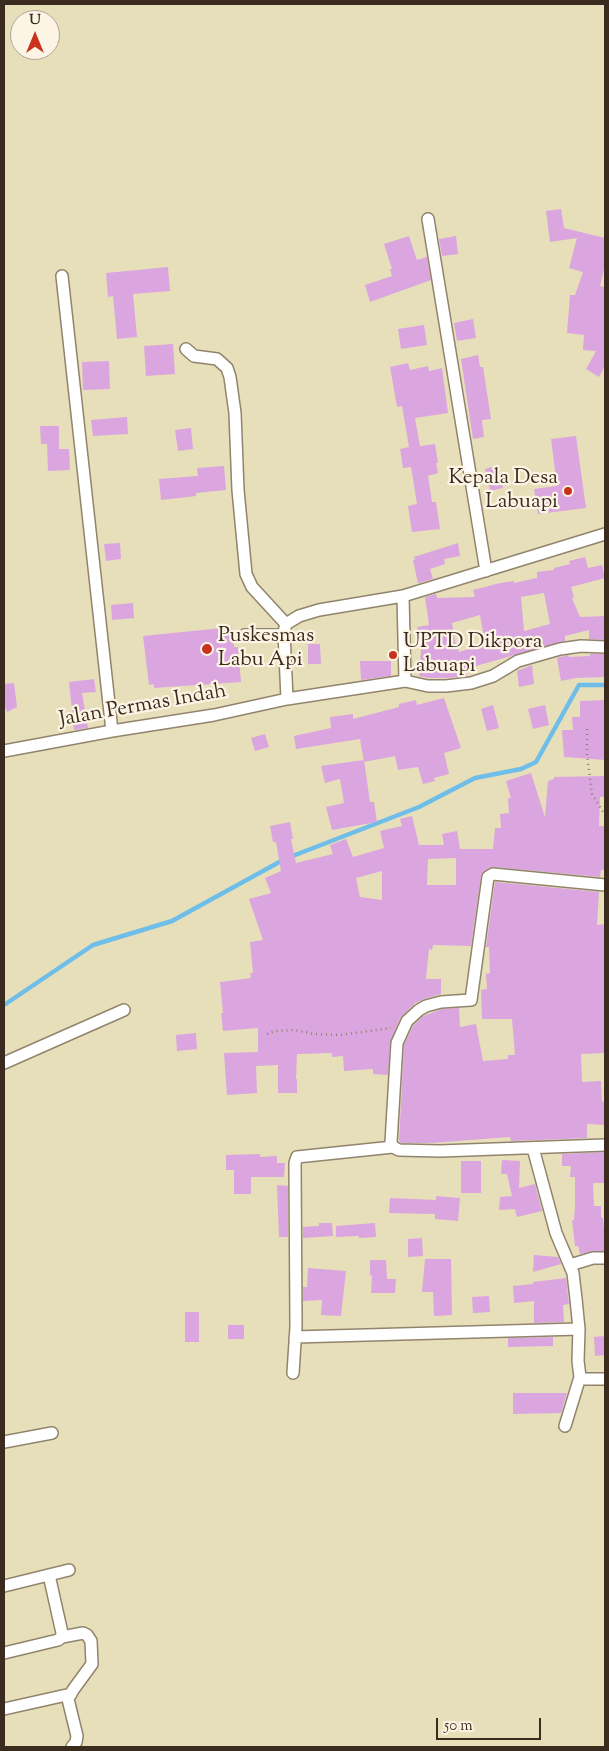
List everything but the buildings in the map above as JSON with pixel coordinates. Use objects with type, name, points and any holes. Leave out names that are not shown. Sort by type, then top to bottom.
[{"type":"street","points":[[428,219],[486,571]]},
{"type":"street","points":[[62,276],[112,731]]},
{"type":"street","points":[[186,349],[194,356],[217,360],[227,368],[230,377],[234,406],[238,490],[246,574],[252,586],[285,628],[287,699]]},
{"type":"street","points":[[285,628],[299,616],[319,610],[404,596],[605,534]]},
{"type":"street","points":[[404,596],[405,681],[428,686],[471,683],[493,676],[518,661],[560,649],[580,646],[605,647]]},
{"type":"street","name":"Jalan Permas Indah","points":[[4,750],[214,715],[287,699],[405,681]]},
{"type":"street","points":[[393,1147],[396,1051],[402,1028],[412,1015],[426,1006],[441,1002],[471,1000],[487,882],[490,876],[493,874],[605,885]]},
{"type":"street","points":[[4,1063],[124,1010]]},
{"type":"street","points":[[293,1373],[295,1337],[295,1163],[297,1158],[393,1147],[399,1150],[440,1151],[605,1145]]},
{"type":"street","points":[[533,1148],[556,1233],[573,1273],[579,1329],[578,1361],[580,1377],[565,1426]]},
{"type":"street","points":[[570,1265],[593,1258],[605,1258]]},
{"type":"street","points":[[295,1337],[579,1329]]},
{"type":"street","points":[[580,1377],[584,1379],[605,1379]]},
{"type":"street","points":[[4,1442],[52,1433]]},
{"type":"street","points":[[4,1586],[69,1570]]},
{"type":"street","points":[[49,1575],[62,1637]]},
{"type":"street","points":[[4,1653],[58,1640],[62,1637],[83,1633],[87,1635],[91,1641],[92,1664],[68,1699],[77,1736],[76,1742],[72,1747]]},
{"type":"street","points":[[4,1709],[71,1694]]},
{"type":"lane","points":[[244,632],[285,628]]},
{"type":"path","points":[[587,730],[587,755],[592,794],[605,815]]},
{"type":"path","points":[[267,1034],[275,1031],[294,1030],[315,1034],[340,1035],[387,1028],[402,1028]]},
{"type":"waterway","points":[[290,857],[419,807],[475,778],[521,769],[536,762],[579,685],[605,685]]},
{"type":"waterway","points":[[4,1005],[93,945],[172,921],[283,860]]},
{"type":"place","name":"Kepala Desa Labuapi","points":[[568,491]]},
{"type":"place","name":"Puskesmas Labu Api","points":[[207,649]]},
{"type":"place","name":"UPTD Dikpora Labuapi","points":[[393,655]]}]
